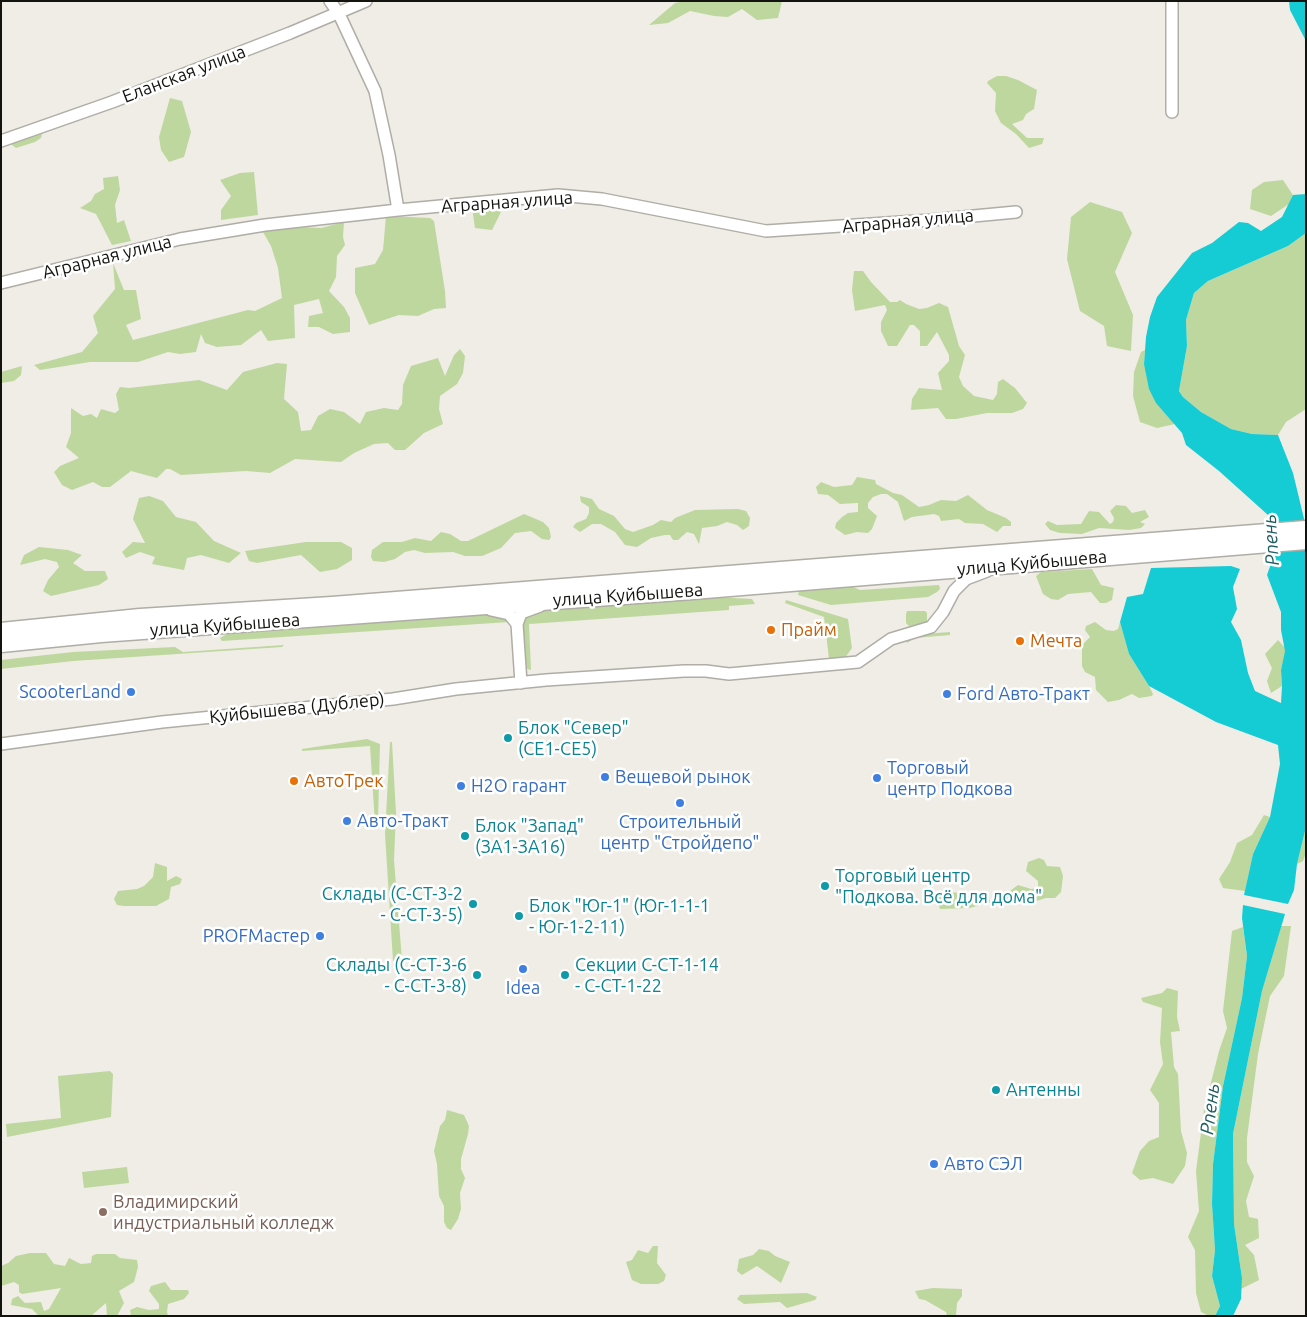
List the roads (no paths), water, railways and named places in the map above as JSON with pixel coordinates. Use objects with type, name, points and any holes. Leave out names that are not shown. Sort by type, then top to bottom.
[{"type":"highway","points":[[1255,538],[1306,529]]},
{"type":"highway","points":[[1255,538],[1306,541]]},
{"type":"highway","name":"улица Куйбышева","points":[[1,644],[101,634],[463,608],[573,598],[693,591],[1021,564],[1255,538]]},
{"type":"highway","name":"улица Куйбышева","points":[[1,631],[140,617],[332,605],[1255,538]]},
{"type":"street","points":[[330,1],[339,14],[375,91],[389,155],[398,210]]},
{"type":"street","name":"Еланская улица","points":[[1,141],[121,98],[339,14],[366,1]]},
{"type":"street","points":[[1172,1],[1172,112]]},
{"type":"street","name":"Аграрная улица","points":[[1,283],[180,239],[265,225],[558,195],[602,198],[766,231],[1016,212]]},
{"type":"street","name":"Куйбышева (Дублер)","points":[[1,744],[162,722],[393,699],[456,689],[594,677],[706,670],[729,674],[858,662],[891,639],[931,627],[943,612],[951,596],[966,579],[984,572],[1021,564]]},
{"type":"street","points":[[520,683],[517,624],[522,614],[544,605],[573,598]]},
{"type":"street","points":[[463,608],[481,608],[509,614],[517,624]]},
{"type":"water","points":[[1289,1],[1306,1],[1306,41],[1290,10]]},
{"type":"water","name":"Рпень","points":[[1306,194],[1306,233],[1288,246],[1208,281],[1194,293],[1186,320],[1187,346],[1179,391],[1183,397],[1201,412],[1231,429],[1252,434],[1278,435],[1293,473],[1306,527],[1306,827],[1297,864],[1294,890],[1288,904],[1244,895],[1253,854],[1270,817],[1280,764],[1278,745],[1216,722],[1149,686],[1129,654],[1120,622],[1127,597],[1143,594],[1151,568],[1231,566],[1240,569],[1233,587],[1237,609],[1231,622],[1241,640],[1248,673],[1255,691],[1281,703],[1281,670],[1285,651],[1281,630],[1281,612],[1267,575],[1273,558],[1267,524],[1268,515],[1219,471],[1186,445],[1182,433],[1156,403],[1149,389],[1144,364],[1146,337],[1157,297],[1192,253],[1212,243],[1239,222],[1248,223],[1261,231],[1282,217],[1293,195]]},
{"type":"water","points":[[1243,905],[1285,914],[1262,991],[1233,1134],[1234,1224],[1242,1278],[1241,1299],[1233,1316],[1215,1316],[1220,1306],[1212,1276],[1215,1250],[1212,1204],[1213,1164],[1223,1086],[1242,998],[1247,956],[1242,918]]},
{"type":"place","name":"Прайм","points":[[771,630]]},
{"type":"place","name":"Мечта","points":[[1020,641]]},
{"type":"place","name":"ScooterLand","points":[[131,692]]},
{"type":"place","name":"Ford Авто-Тракт","points":[[947,694]]},
{"type":"place","name":"Блок \"Север\" (СЕ1-СЕ5)","points":[[508,738]]},
{"type":"place","name":"Вещевой рынок","points":[[605,777]]},
{"type":"place","name":"Торговый центр Подкова","points":[[877,778]]},
{"type":"place","name":"АвтоТрек","points":[[294,781]]},
{"type":"place","name":"H2O гарант","points":[[461,786]]},
{"type":"place","name":"Строительный центр \"Стройдепо\"","points":[[680,803]]},
{"type":"place","name":"Авто-Тракт","points":[[347,821]]},
{"type":"place","name":"Блок \"Запад\" (ЗА1-ЗА16)","points":[[465,836]]},
{"type":"place","name":"Торговый центр \"Подкова. Всё для дома\"","points":[[825,886]]},
{"type":"place","name":"Склады (С-СТ-3-2 - С-СТ-3-5)","points":[[473,904]]},
{"type":"place","name":"Блок \"Юг-1\" (Юг-1-1-1 - Юг-1-2-11)","points":[[519,916]]},
{"type":"place","name":"PROFМастер","points":[[320,936]]},
{"type":"place","name":"Idea","points":[[523,969]]},
{"type":"place","name":"Склады (С-СТ-3-6 - С-СТ-3-8)","points":[[477,975]]},
{"type":"place","name":"Секции С-СТ-1-14 - С-СТ-1-22","points":[[565,975]]},
{"type":"place","name":"Антенны","points":[[996,1090]]},
{"type":"place","name":"Авто СЭЛ","points":[[934,1164]]},
{"type":"place","name":"Владимирский индустриальный колледж","points":[[103,1212]]}]
